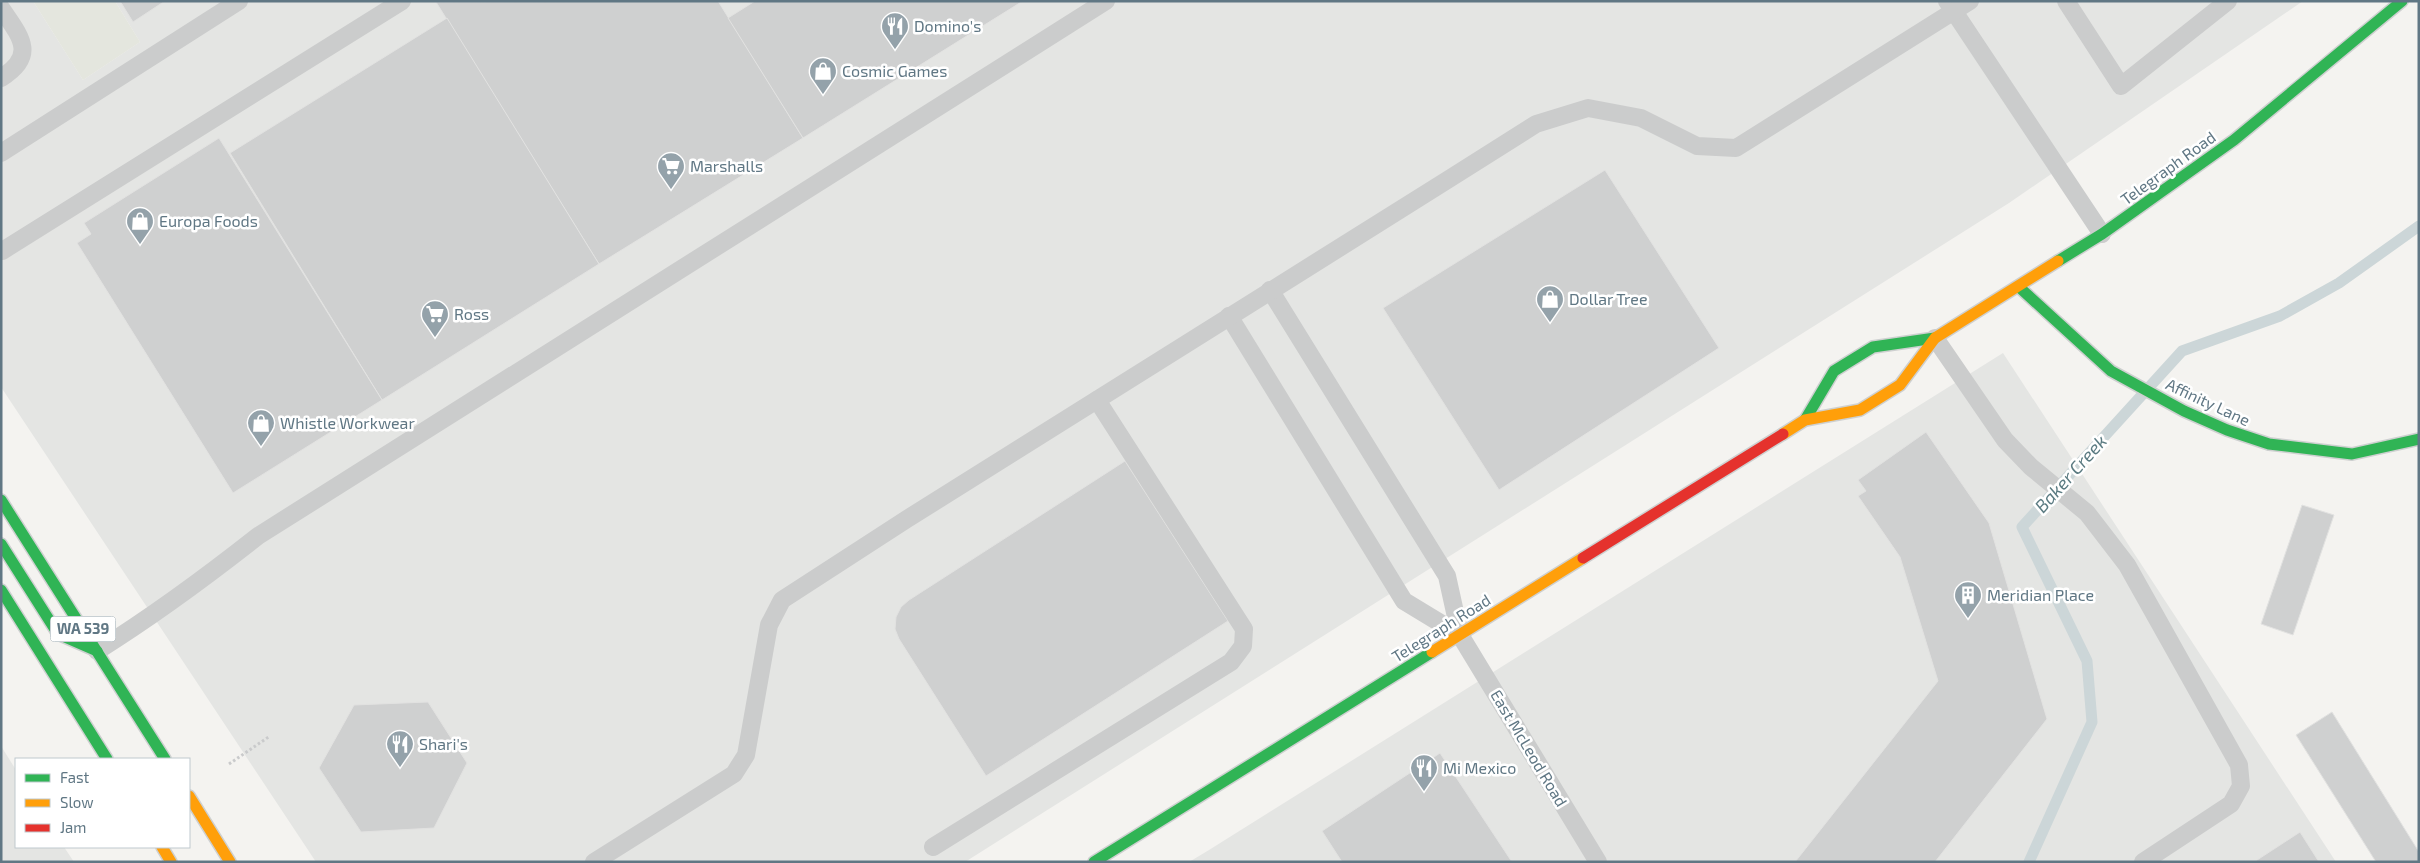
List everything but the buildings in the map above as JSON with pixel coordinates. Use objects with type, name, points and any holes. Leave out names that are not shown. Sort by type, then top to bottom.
[{"type":"main road","name":"Telegraph Road","points":[[1805,420],[1834,371],[1873,348],[1935,338],[2019,288],[2102,234],[2234,140],[2402,1]]},
{"type":"main road","name":"Affinity Lane","points":[[2019,288],[2111,371],[2184,411],[2253,440],[2306,450],[2352,454],[2419,439]]},
{"type":"main road","name":"Telegraph Road","points":[[1094,862],[1805,420],[1860,410],[1900,385],[1935,338]]},
{"type":"main road","name":"WA 539","points":[[1,500],[164,758]]},
{"type":"main road","points":[[1,544],[58,634],[97,651]]},
{"type":"main road","name":"WA 539","points":[[1,590],[106,758]]},
{"type":"main road","points":[[190,798],[230,862]]},
{"type":"main road","points":[[163,848],[171,862]]},
{"type":"lane","points":[[1,153],[239,1]]},
{"type":"lane","points":[[2,251],[402,1]]},
{"type":"lane","points":[[97,651],[150,617],[258,536],[1106,1]]},
{"type":"lane","points":[[594,862],[734,774],[746,755],[769,625],[782,600],[1270,290],[1536,124],[1588,108],[1641,118],[1697,146],[1736,148],[1951,7],[1970,1]]},
{"type":"lane","points":[[2066,1],[2122,86],[2228,1]]},
{"type":"lane","points":[[1951,7],[2102,234]]},
{"type":"lane","points":[[1,8],[22,40],[23,55],[15,70],[1,78]]},
{"type":"lane","points":[[1270,290],[1447,576],[1460,635]]},
{"type":"lane","points":[[1229,316],[1404,601],[1460,635]]},
{"type":"lane","points":[[1935,338],[2005,440],[2031,467],[2087,514],[2127,565],[2239,765],[2241,786],[2230,804],[2143,862]]},
{"type":"lane","points":[[933,847],[1231,662],[1243,646],[1244,629],[1097,400]]},
{"type":"lane","name":"East McLeod Road","points":[[1460,635],[1598,862]]},
{"type":"path","points":[[229,764],[270,736]]},
{"type":"shaded area","points":[[1,1],[33,1],[83,80],[140,42],[115,1],[2303,1],[2009,203],[965,862],[316,862],[1,387]]},
{"type":"shaded area","points":[[33,1],[115,1],[140,42],[83,80]]},
{"type":"shaded area","points":[[2003,353],[2336,862],[1189,862],[1209,850]]},
{"type":"shaded area","points":[[1,746],[15,768],[15,848],[65,848],[74,862],[1,862]]},
{"type":"waterway","name":"Baker Creek","points":[[2029,862],[2092,722],[2087,661],[2022,527],[2182,351],[2280,316],[2339,283],[2419,226]]},
{"type":"traffic: fast","points":[[2058,261],[2102,234],[2234,140],[2402,1]]},
{"type":"traffic: fast","points":[[2019,287],[2111,371],[2184,411],[2227,430],[2269,444],[2352,454],[2419,439]]},
{"type":"traffic: fast","points":[[1805,420],[1834,371],[1873,347],[1935,338]]},
{"type":"traffic: fast","points":[[1,500],[164,758]]},
{"type":"traffic: fast","points":[[1,544],[58,634],[97,651]]},
{"type":"traffic: fast","points":[[1,590],[106,758]]},
{"type":"traffic: fast","points":[[1094,862],[1432,652]]},
{"type":"traffic: slow","points":[[1783,434],[1805,420],[1860,410],[1900,385],[1935,338],[2058,261]]},
{"type":"traffic: slow","points":[[1432,652],[1583,558]]},
{"type":"traffic: slow","points":[[190,798],[230,862]]},
{"type":"traffic: slow","points":[[163,848],[171,862]]},
{"type":"traffic: jam","points":[[1583,558],[1783,434]]},
{"type":"place","name":"Domino's","points":[[895,50]]},
{"type":"place","name":"Cosmic Games","points":[[823,95]]},
{"type":"place","name":"Marshalls","points":[[671,190]]},
{"type":"place","name":"Europa Foods","points":[[140,245]]},
{"type":"place","name":"Dollar Tree","points":[[1550,323]]},
{"type":"place","name":"Ross","points":[[435,338]]},
{"type":"place","name":"Whistle Workwear","points":[[261,447]]},
{"type":"place","name":"Meridian Place","points":[[1968,619]]},
{"type":"place","name":"Shari's","points":[[400,768]]},
{"type":"place","name":"Mi Mexico","points":[[1424,792]]}]
